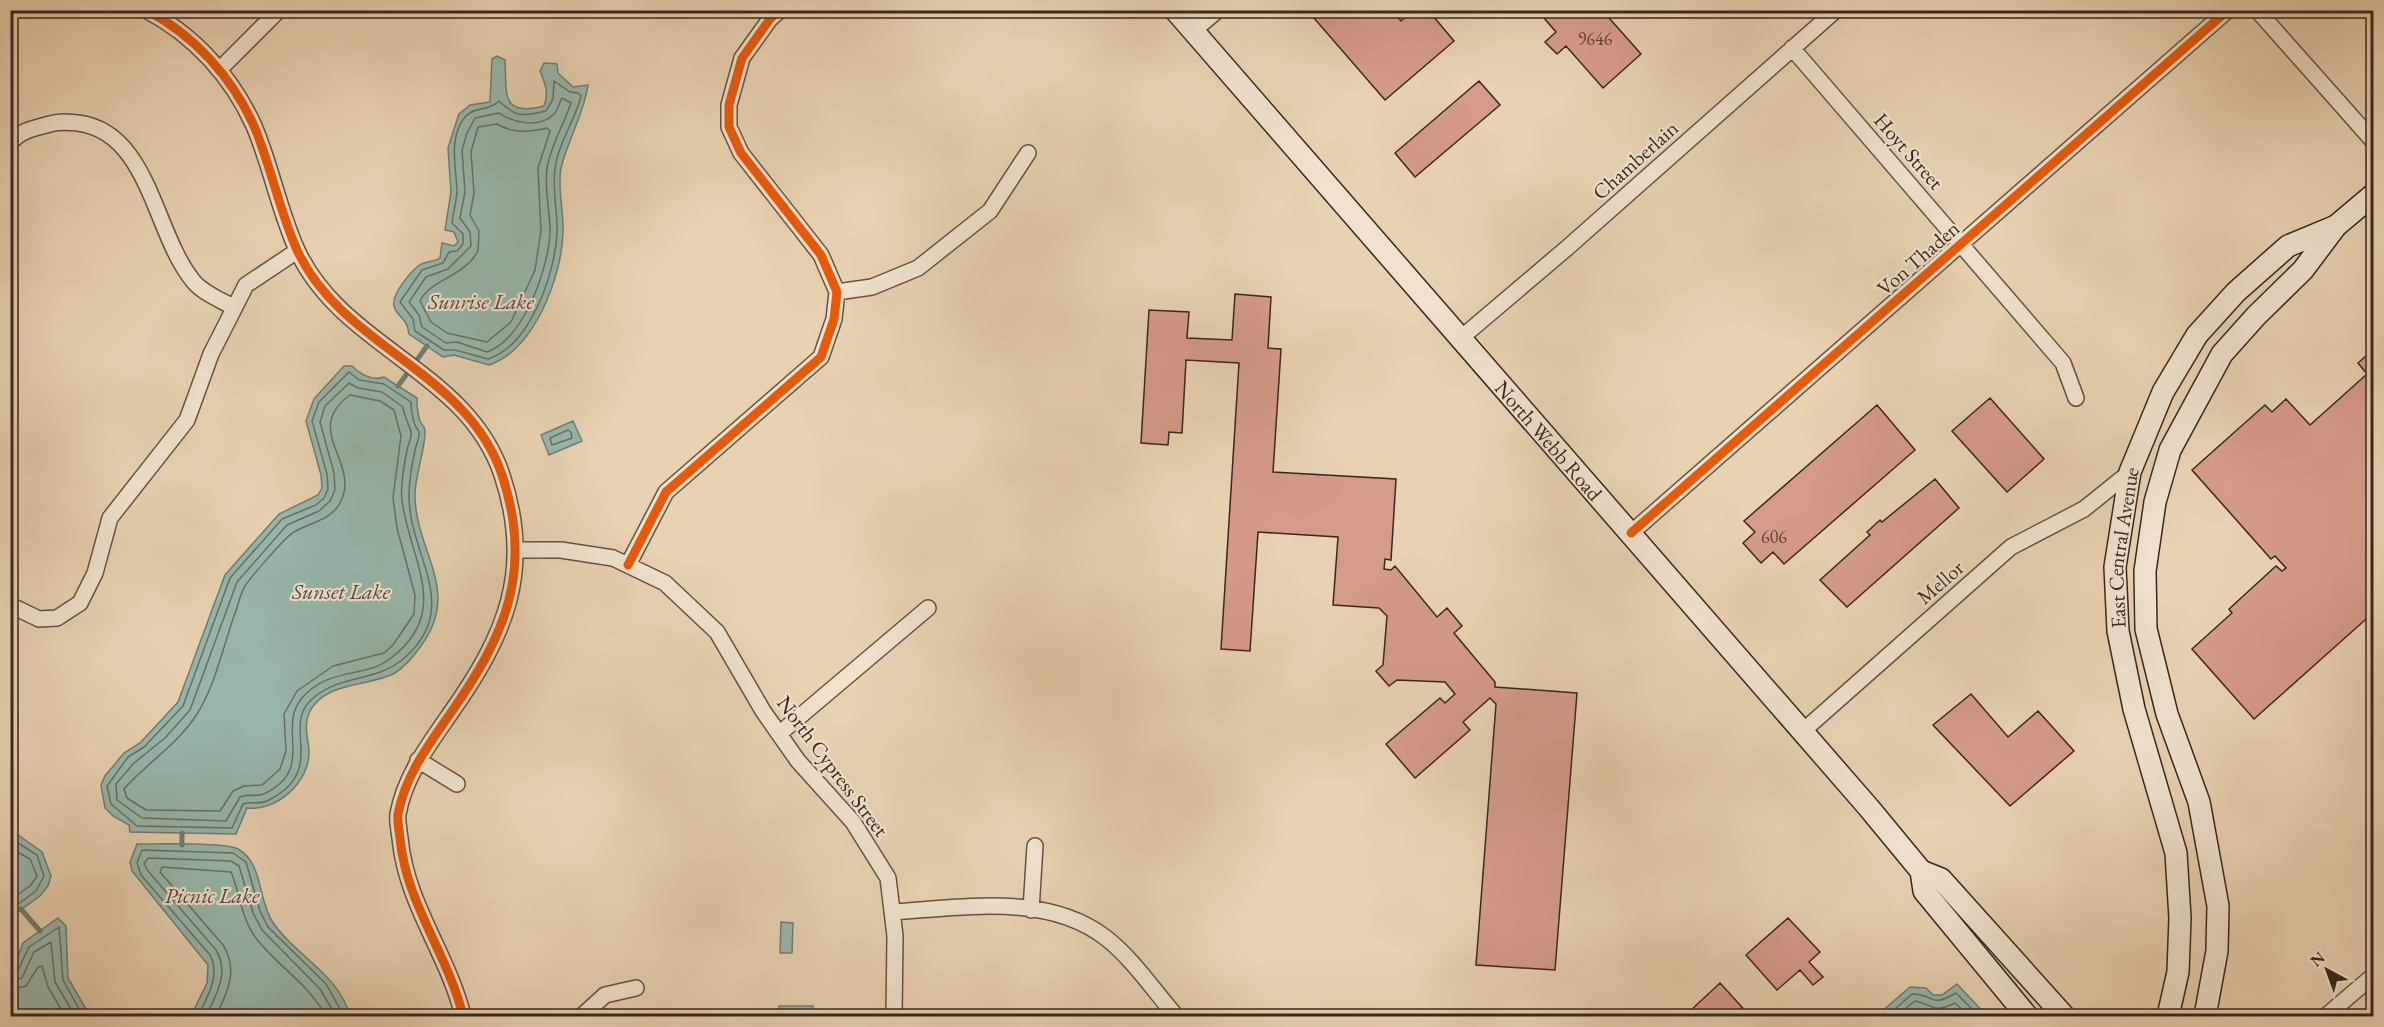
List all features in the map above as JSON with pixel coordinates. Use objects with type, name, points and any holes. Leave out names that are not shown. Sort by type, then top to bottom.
[{"type":"main road","name":"North Webb Road","points":[[1175,10],[1803,731],[1921,871],[1941,879],[2064,1017]]},
{"type":"main road","name":"East Central Avenue","points":[[2205,1017],[2217,951],[2218,906],[2199,802],[2167,714],[2146,629],[2145,571],[2155,502],[2170,450],[2222,354],[2256,316],[2303,270],[2336,226],[2373,194]]},
{"type":"main road","name":"East Central Avenue","points":[[2168,1017],[2178,972],[2180,918],[2176,853],[2134,709],[2118,631],[2115,567],[2124,477],[2163,392],[2197,335],[2236,292],[2288,246],[2336,226]]},
{"type":"main road","name":"North Webb Road","points":[[1921,871],[1924,891],[2027,1017]]},
{"type":"street","points":[[146,10],[188,37],[219,70],[253,126],[297,251],[331,299],[371,338],[413,364],[451,396],[487,441],[501,472],[513,512],[516,569],[500,632],[459,700],[418,760],[398,815],[402,864],[423,922],[458,999],[463,1017]]},
{"type":"street","points":[[219,70],[279,10]]},
{"type":"street","points":[[628,565],[666,492],[821,357],[834,319],[837,292],[821,255],[741,153],[729,127],[729,105],[741,58],[770,19],[780,10]]},
{"type":"street","points":[[1193,31],[1218,10]]},
{"type":"street","name":"Chamberlain","points":[[1461,338],[1567,248],[1836,10]]},
{"type":"street","name":"Von Thaden","points":[[1631,533],[2228,10]]},
{"type":"street","points":[[2257,10],[2373,142]]},
{"type":"street","name":"Hoyt Street","points":[[1792,48],[1963,244],[2063,363],[2076,398]]},
{"type":"street","points":[[10,143],[19,134],[59,121],[92,125],[119,140],[146,184],[172,250],[195,284],[233,307]]},
{"type":"street","points":[[837,292],[872,287],[918,268],[990,212],[1028,153]]},
{"type":"street","points":[[10,605],[39,619],[57,618],[81,603],[95,573],[110,518],[187,420],[211,354],[246,285],[297,251]]},
{"type":"street","name":"Mellor","points":[[1803,731],[2011,547],[2075,514],[2124,477]]},
{"type":"street","name":"North Cypress Street","points":[[515,550],[561,550],[613,558],[665,584],[717,633],[779,734],[798,761],[853,822],[888,878],[895,936],[894,1017]]},
{"type":"street","points":[[779,734],[928,608]]},
{"type":"street","points":[[418,760],[457,784]]},
{"type":"street","points":[[1031,910],[1035,846]]},
{"type":"street","points":[[892,912],[996,905],[1078,920],[1107,938],[1176,1017]]},
{"type":"street","points":[[2326,1017],[2373,975]]},
{"type":"street","points":[[582,1017],[605,995],[636,988]]},
{"type":"water","name":"Sunrise Lake","points":[[497,56],[505,60],[509,100],[520,108],[530,109],[544,106],[546,92],[540,71],[544,63],[557,64],[558,73],[573,87],[588,85],[561,168],[563,232],[557,270],[551,290],[532,328],[519,344],[505,357],[489,365],[454,355],[443,357],[409,334],[406,324],[395,310],[394,301],[402,284],[418,266],[440,258],[442,243],[454,246],[458,242],[454,232],[445,230],[451,192],[448,148],[459,114],[470,105],[490,102],[492,59]]},
{"type":"water","name":"Sunset Lake","points":[[344,366],[352,366],[370,377],[384,377],[417,398],[418,415],[425,431],[415,495],[417,516],[434,571],[437,589],[437,608],[432,627],[412,658],[395,673],[337,689],[317,701],[307,721],[309,751],[304,774],[289,793],[280,800],[258,808],[247,808],[236,834],[130,832],[129,825],[113,816],[105,808],[101,785],[105,776],[124,753],[140,743],[178,702],[225,575],[279,514],[318,495],[322,488],[321,475],[306,421],[314,399]]},
{"type":"water","points":[[573,421],[582,441],[549,455],[541,435]]},
{"type":"water","points":[[11,830],[42,852],[51,876],[48,886],[40,896],[11,917]]},
{"type":"water","name":"Picnic Lake","points":[[137,844],[220,845],[238,849],[246,855],[256,872],[272,921],[292,945],[327,977],[344,1001],[350,1016],[191,1016],[207,983],[208,965],[132,871],[130,862]]},
{"type":"water","points":[[58,918],[66,926],[68,978],[90,1016],[11,1016],[11,974],[23,943]]},
{"type":"water","points":[[781,922],[793,923],[792,953],[780,953]]},
{"type":"water","points":[[1957,984],[1987,1016],[1881,1016],[1881,1012],[1910,987],[1926,988],[1933,995],[1942,995]]},
{"type":"water","points":[[779,1006],[813,1006],[813,1016],[779,1016]]},
{"type":"building","points":[[1307,10],[1392,10],[1401,21],[1413,10],[1428,10],[1454,41],[1385,100]]},
{"type":"building","points":[[1552,10],[1602,10],[1641,54],[1603,88],[1566,46],[1557,54],[1545,42],[1556,32],[1544,18]]},
{"type":"building","points":[[1479,81],[1500,105],[1415,177],[1395,153]]},
{"type":"building","points":[[1235,294],[1271,297],[1268,348],[1281,349],[1273,472],[1396,479],[1391,560],[1385,559],[1384,569],[1391,570],[1395,566],[1437,617],[1447,608],[1462,626],[1454,633],[1495,682],[1495,687],[1577,693],[1555,970],[1476,965],[1496,704],[1490,698],[1463,722],[1470,730],[1415,778],[1386,744],[1440,698],[1445,703],[1455,694],[1445,682],[1397,680],[1389,686],[1376,671],[1383,665],[1387,616],[1379,608],[1333,605],[1338,537],[1258,532],[1250,651],[1221,649],[1239,363],[1186,360],[1182,433],[1169,432],[1168,445],[1141,443],[1149,310],[1189,312],[1187,338],[1232,340]]},
{"type":"building","points":[[2374,349],[2374,612],[2254,719],[2192,649],[2232,613],[2229,609],[2276,566],[2282,571],[2286,568],[2275,556],[2271,559],[2192,470],[2265,405],[2272,412],[2286,399],[2310,425],[2367,374],[2358,363]]},
{"type":"building","points":[[1990,398],[2044,459],[2007,492],[1952,431]]},
{"type":"building","points":[[1877,405],[1915,450],[1784,564],[1773,552],[1761,563],[1743,543],[1755,532],[1744,521]]},
{"type":"building","points":[[1935,479],[1959,508],[1847,607],[1820,580],[1870,535],[1867,532],[1880,520],[1882,522]]},
{"type":"building","points":[[1971,694],[2008,737],[2038,711],[2074,751],[2010,806],[1933,725]]},
{"type":"building","points":[[1788,918],[1820,952],[1809,962],[1823,977],[1813,985],[1800,970],[1777,990],[1746,955]]},
{"type":"building","points":[[1720,983],[1750,1016],[1694,1016],[1690,1011]]},
{"type":"waterway","points":[[398,386],[427,346]]},
{"type":"waterway","points":[[182,833],[182,845]]},
{"type":"waterway","points":[[21,909],[40,931]]},
{"type":"cycle path","points":[[146,10],[164,20],[195,45],[210,59],[235,91],[260,141],[297,250],[317,283],[343,312],[462,409],[485,439],[502,475],[511,510],[515,542],[514,572],[509,601],[486,657],[412,774],[401,800],[398,817],[404,862],[410,885],[448,971],[463,1016]]},
{"type":"cycle path","points":[[628,565],[666,492],[821,357],[834,319],[837,292],[821,255],[741,153],[729,127],[729,105],[742,58],[770,19],[780,10]]},
{"type":"cycle path","points":[[1631,533],[2228,10]]}]
